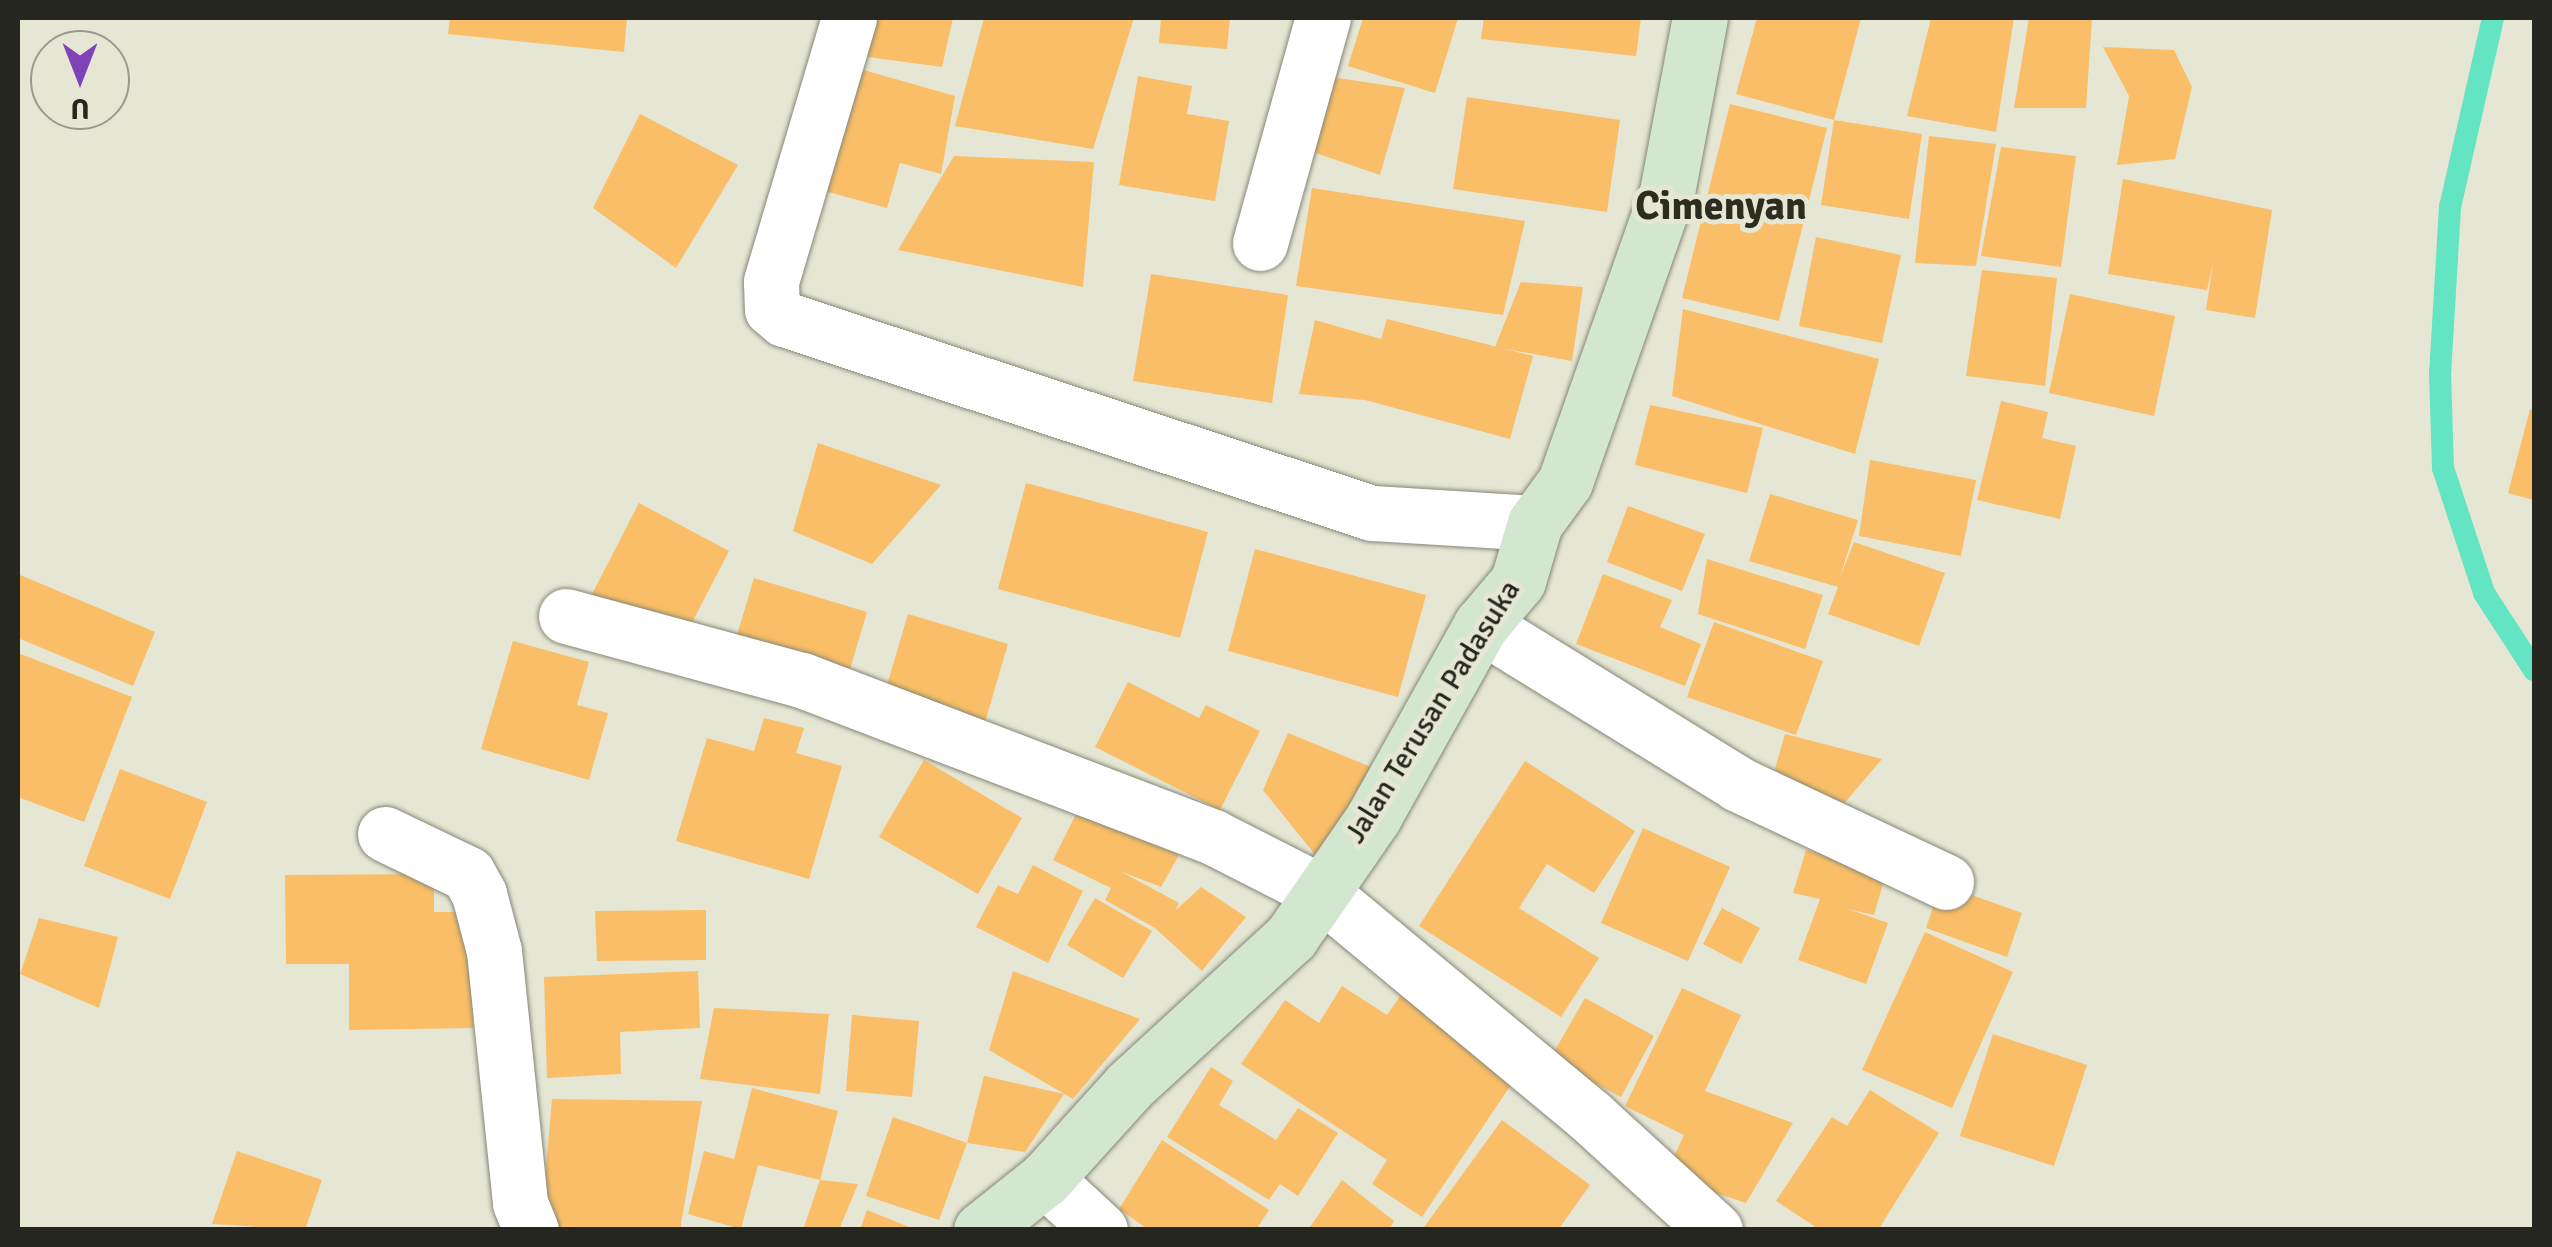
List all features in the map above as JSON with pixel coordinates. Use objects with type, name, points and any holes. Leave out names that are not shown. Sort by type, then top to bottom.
[{"type":"street","points":[[849,18],[770,282],[772,309],[784,319],[1372,513],[1535,524]]},
{"type":"street","points":[[1260,243],[1323,18]]},
{"type":"street","name":"Jalan Terusan Padasuka","points":[[981,1230],[1045,1179],[1129,1086],[1290,937],[1373,818],[1481,625],[1518,581],[1535,524],[1564,482],[1667,192],[1700,18]]},
{"type":"street","points":[[566,616],[802,680],[1213,836],[1319,891],[1590,1116],[1679,1219]]},
{"type":"street","points":[[1481,625],[1738,784],[1946,882]]},
{"type":"street","points":[[385,834],[468,874],[479,894],[494,951],[520,1203],[531,1230]]},
{"type":"street","points":[[1045,1179],[1100,1230]]},
{"type":"building","points":[[450,18],[627,18],[624,52],[448,34]]},
{"type":"building","points":[[874,18],[953,18],[942,67],[868,57]]},
{"type":"building","points":[[984,18],[1134,18],[1093,149],[955,126]]},
{"type":"building","points":[[1161,18],[1230,18],[1227,49],[1159,43]]},
{"type":"building","points":[[1363,18],[1458,18],[1435,93],[1348,66]]},
{"type":"building","points":[[1484,18],[1641,18],[1636,56],[1481,39]]},
{"type":"building","points":[[1757,18],[1861,18],[1834,120],[1736,94]]},
{"type":"building","points":[[1931,18],[2014,18],[1996,132],[1907,116]]},
{"type":"building","points":[[2029,18],[2092,18],[2086,108],[2014,108]]},
{"type":"building","points":[[2103,47],[2174,50],[2192,87],[2175,159],[2117,165],[2129,96]]},
{"type":"building","points":[[839,63],[955,96],[941,174],[900,163],[887,208],[806,186]]},
{"type":"building","points":[[1138,76],[1192,86],[1187,114],[1229,121],[1215,201],[1119,185]]},
{"type":"building","points":[[1331,77],[1405,88],[1380,175],[1307,150]]},
{"type":"building","points":[[1467,97],[1620,120],[1607,212],[1453,189]]},
{"type":"building","points":[[1730,104],[1827,128],[1779,321],[1682,298]]},
{"type":"building","points":[[640,114],[738,165],[676,268],[593,208]]},
{"type":"building","points":[[1834,120],[1922,134],[1909,219],[1821,205]]},
{"type":"building","points":[[1929,136],[1996,144],[1976,266],[1915,263]]},
{"type":"building","points":[[2001,147],[2076,156],[2061,267],[1981,256]]},
{"type":"building","points":[[954,156],[1094,162],[1083,287],[898,250]]},
{"type":"building","points":[[2123,179],[2272,210],[2255,318],[2206,310],[2213,263],[2207,290],[2108,274]]},
{"type":"building","points":[[1312,188],[1525,221],[1503,315],[1296,286]]},
{"type":"building","points":[[1816,237],[1901,255],[1882,343],[1799,326]]},
{"type":"building","points":[[1982,270],[2057,278],[2045,386],[1966,376]]},
{"type":"building","points":[[1151,274],[1288,295],[1272,403],[1133,381]]},
{"type":"building","points":[[1521,282],[1583,287],[1572,361],[1495,347]]},
{"type":"building","points":[[2070,294],[2175,316],[2154,416],[2049,393]]},
{"type":"building","points":[[1683,309],[1879,359],[1855,454],[1672,396]]},
{"type":"building","points":[[1387,319],[1533,356],[1510,439],[1365,400],[1299,394],[1315,320],[1381,339]]},
{"type":"building","points":[[2001,401],[2048,412],[2042,438],[2076,446],[2060,519],[1977,500]]},
{"type":"building","points":[[1650,405],[1763,428],[1747,493],[1635,465]]},
{"type":"building","points":[[2530,409],[2534,411],[2534,500],[2508,493]]},
{"type":"building","points":[[818,443],[941,485],[872,564],[793,531]]},
{"type":"building","points":[[1870,460],[1976,480],[1961,556],[1859,536]]},
{"type":"building","points":[[1026,483],[1208,532],[1180,638],[998,589]]},
{"type":"building","points":[[1770,494],[1858,520],[1840,577],[1854,542],[1945,573],[1919,646],[1828,614],[1838,587],[1749,561]]},
{"type":"building","points":[[639,503],[729,551],[681,644],[591,596]]},
{"type":"building","points":[[1628,506],[1705,534],[1682,591],[1607,562]]},
{"type":"building","points":[[1255,549],[1426,595],[1398,697],[1228,651]]},
{"type":"building","points":[[1707,559],[1823,595],[1805,649],[1698,614]]},
{"type":"building","points":[[18,574],[155,632],[133,686],[18,638]]},
{"type":"building","points":[[1603,574],[1672,600],[1660,627],[1701,644],[1685,686],[1576,644]]},
{"type":"building","points":[[754,578],[867,612],[845,686],[732,652]]},
{"type":"building","points":[[908,614],[1008,644],[985,722],[885,692]]},
{"type":"building","points":[[1714,622],[1823,661],[1796,735],[1687,697]]},
{"type":"building","points":[[513,641],[589,662],[577,705],[608,713],[589,780],[481,749]]},
{"type":"building","points":[[18,653],[132,697],[84,822],[18,797]]},
{"type":"building","points":[[1128,682],[1199,718],[1206,705],[1260,731],[1220,810],[1095,747]]},
{"type":"building","points":[[764,718],[804,728],[796,753],[842,766],[809,879],[676,841],[707,738],[754,751]]},
{"type":"building","points":[[1288,733],[1371,767],[1325,867],[1263,790]]},
{"type":"building","points":[[1785,734],[1882,759],[1829,821],[1775,769]]},
{"type":"building","points":[[924,760],[1022,818],[978,894],[879,837]]},
{"type":"building","points":[[1525,761],[1635,831],[1594,893],[1547,864],[1519,908],[1599,958],[1561,1017],[1419,926]]},
{"type":"building","points":[[120,769],[207,802],[170,899],[84,866]]},
{"type":"building","points":[[1078,810],[1183,848],[1161,887],[1120,871],[1179,903],[1175,911],[1201,887],[1246,917],[1202,971],[1155,928],[1105,900],[1111,888],[1053,860]]},
{"type":"building","points":[[1643,828],[1730,867],[1688,961],[1601,923]]},
{"type":"building","points":[[1806,850],[1886,873],[1874,915],[1848,909],[1888,923],[1866,984],[1798,960],[1820,899],[1793,893]]},
{"type":"building","points":[[1033,865],[1083,891],[1048,963],[976,927],[998,885],[1018,894]]},
{"type":"building","points":[[434,874],[434,912],[472,912],[473,1028],[349,1030],[349,964],[286,964],[285,875]]},
{"type":"building","points":[[1941,884],[2022,913],[2007,957],[1926,928]]},
{"type":"building","points":[[1095,898],[1152,931],[1123,978],[1067,945]]},
{"type":"building","points":[[1722,908],[1760,928],[1741,964],[1703,944]]},
{"type":"building","points":[[706,910],[706,960],[597,961],[595,911]]},
{"type":"building","points":[[39,918],[118,937],[99,1008],[20,974]]},
{"type":"building","points":[[1925,932],[2013,972],[1952,1108],[1862,1070]]},
{"type":"building","points":[[698,971],[700,1028],[620,1032],[621,1074],[547,1078],[544,977]]},
{"type":"building","points":[[1013,971],[1140,1019],[1073,1099],[989,1050]]},
{"type":"building","points":[[1342,986],[1387,1015],[1407,986],[1525,1064],[1422,1217],[1372,1184],[1387,1160],[1241,1064],[1285,1000],[1319,1023]]},
{"type":"building","points":[[1682,988],[1741,1015],[1705,1091],[1793,1123],[1746,1203],[1665,1176],[1684,1135],[1625,1106]]},
{"type":"building","points":[[1585,998],[1654,1036],[1621,1097],[1550,1059]]},
{"type":"building","points":[[714,1008],[829,1014],[820,1094],[700,1079]]},
{"type":"building","points":[[852,1015],[919,1021],[912,1097],[846,1091]]},
{"type":"building","points":[[1993,1034],[2087,1065],[2054,1166],[1960,1136]]},
{"type":"building","points":[[1211,1067],[1233,1081],[1219,1105],[1276,1140],[1298,1108],[1338,1133],[1298,1196],[1280,1184],[1269,1200],[1167,1137]]},
{"type":"building","points":[[984,1076],[1064,1094],[1025,1152],[967,1143]]},
{"type":"building","points":[[752,1088],[838,1111],[820,1180],[758,1165],[741,1229],[688,1214],[704,1151],[734,1159]]},
{"type":"building","points":[[1870,1090],[1939,1133],[1878,1230],[1820,1230],[1776,1201],[1832,1117],[1847,1126]]},
{"type":"building","points":[[552,1099],[702,1101],[680,1230],[541,1226]]},
{"type":"building","points":[[893,1117],[967,1143],[939,1220],[866,1196]]},
{"type":"building","points":[[1502,1120],[1590,1185],[1558,1230],[1422,1230]]},
{"type":"building","points":[[1162,1140],[1269,1210],[1256,1230],[1149,1230],[1119,1209]]},
{"type":"building","points":[[237,1151],[322,1180],[305,1230],[212,1224]]},
{"type":"building","points":[[820,1180],[858,1184],[839,1230],[803,1230]]},
{"type":"building","points":[[1342,1180],[1394,1221],[1389,1230],[1308,1230]]},
{"type":"building","points":[[867,1210],[914,1229],[914,1230],[860,1230]]},
{"type":"waterway","points":[[2493,18],[2450,207],[2440,373],[2443,468],[2484,593],[2534,670]]},
{"type":"district","name":"Cimenyan","points":[[1721,206]]}]
